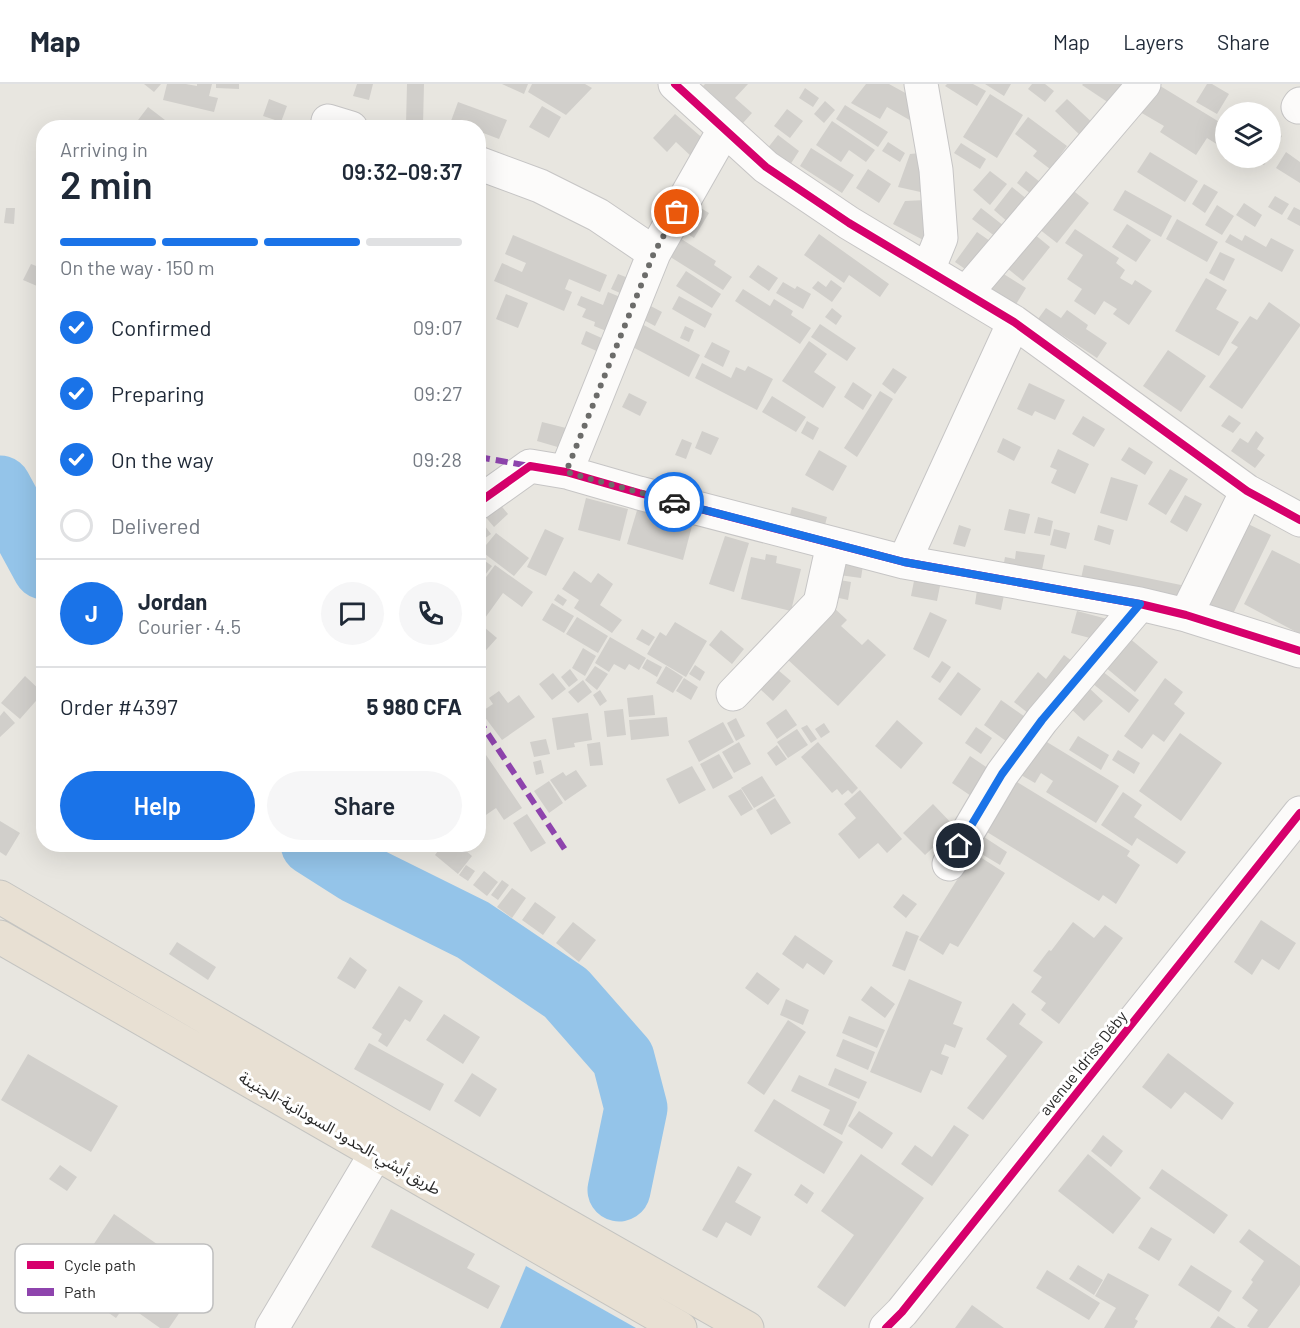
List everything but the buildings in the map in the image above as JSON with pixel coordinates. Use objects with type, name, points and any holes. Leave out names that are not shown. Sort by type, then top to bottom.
[{"type":"highway","points":[[0,897],[392,1126],[747,1328]]},
{"type":"highway","name":"طريق أبشي-الحدود السودانية-الجنينة","points":[[0,937],[680,1328]]},
{"type":"street","points":[[675,84],[766,167],[849,223],[1014,322],[1247,491],[1300,520]]},
{"type":"street","points":[[921,84],[936,170],[941,238],[928,270]]},
{"type":"street","points":[[966,293],[1144,84]]},
{"type":"street","points":[[566,472],[654,253],[724,130]]},
{"type":"street","points":[[486,166],[540,186],[598,215],[654,253]]},
{"type":"street","points":[[904,562],[1014,322]]},
{"type":"street","points":[[486,497],[530,466],[566,472],[904,562],[1140,604],[1186,615],[1300,651]]},
{"type":"street","points":[[1186,615],[1247,491]]},
{"type":"street","points":[[733,694],[820,603],[833,544]]},
{"type":"street","points":[[949,864],[1002,774],[1042,720],[1140,604]]},
{"type":"street","name":"avenue Idriss Déby","points":[[886,1328],[902,1312],[1300,813]]},
{"type":"street","points":[[272,1328],[392,1126]]},
{"type":"water","points":[[526,1266],[636,1328],[500,1328]]},
{"type":"waterway","points":[[0,487],[36,553]]},
{"type":"waterway","points":[[325,852],[356,872],[473,930],[566,993],[623,1058],[636,1108],[619,1190]]},
{"type":"marked path","points":[[486,458],[530,466]]},
{"type":"marked path","points":[[486,731],[566,851]]},
{"type":"cycle path","points":[[675,84],[766,167],[849,223],[1014,322],[1247,491],[1300,520]]},
{"type":"cycle path","points":[[486,497],[530,466],[566,472],[904,562],[1140,604],[1186,615],[1300,651]]},
{"type":"cycle path","points":[[886,1328],[902,1312],[1300,813]]},
{"type":"way so far","points":[[674,502],[566,472],[654,253],[677,212]]},
{"type":"route","points":[[674,502],[904,562],[1140,604],[1042,720],[1002,774],[959,846]]}]
